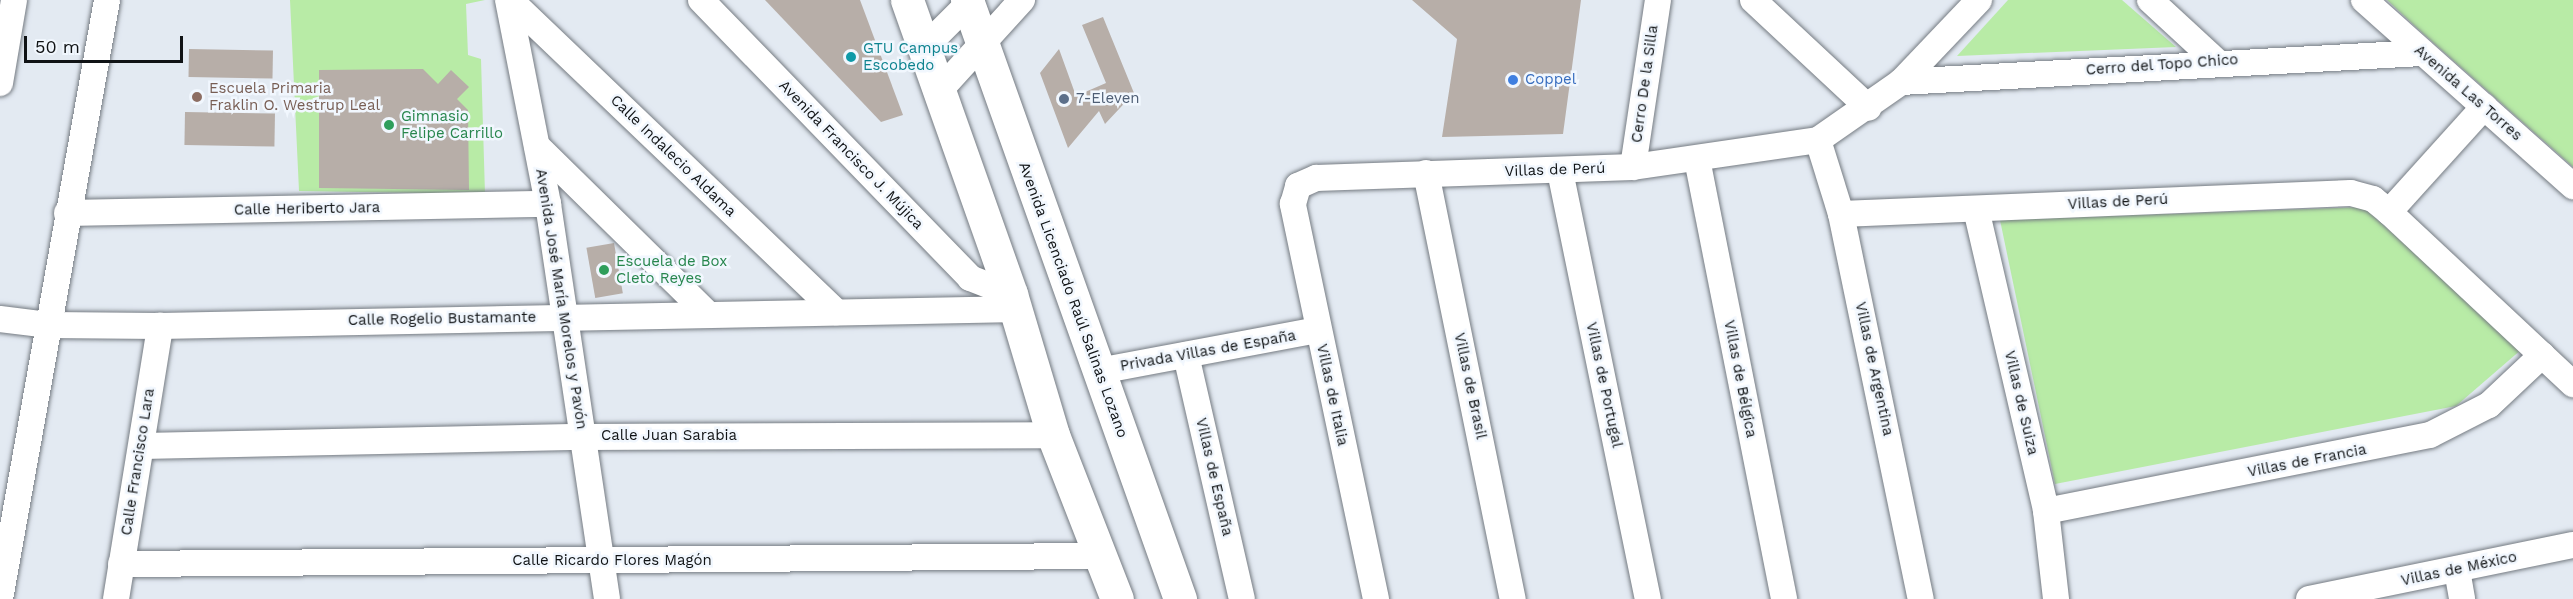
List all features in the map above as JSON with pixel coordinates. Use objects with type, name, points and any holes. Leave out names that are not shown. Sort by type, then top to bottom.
[{"type":"main road","points":[[907,0],[1013,302],[1053,435],[1103,556],[1117,599]]},
{"type":"main road","name":"Avenida Licenciado Raúl Salinas Lozano","points":[[969,1],[981,46],[1180,599]]},
{"type":"street","points":[[0,82],[14,0]]},
{"type":"street","points":[[0,599],[67,213],[107,0]]},
{"type":"street","name":"Avenida José María Morelos y Pavón","points":[[509,0],[548,204],[563,317],[607,599]]},
{"type":"street","name":"Calle Indalecio Aldama","points":[[509,0],[837,312]]},
{"type":"street","name":"Avenida Francisco J. Mújica","points":[[700,0],[970,278],[1013,302]]},
{"type":"street","points":[[940,90],[1022,0]]},
{"type":"street","name":"Cerro De la Silla","points":[[1633,167],[1658,0]]},
{"type":"street","points":[[1753,0],[1869,108]]},
{"type":"street","points":[[2150,0],[2216,61]]},
{"type":"street","name":"Avenida Las Torres","points":[[2364,0],[2573,186]]},
{"type":"street","points":[[924,48],[969,1]]},
{"type":"street","points":[[1818,140],[1869,108],[1901,82],[1966,4]]},
{"type":"street","name":"Cerro del Topo Chico","points":[[1901,82],[2216,61],[2422,53]]},
{"type":"street","points":[[2389,212],[2484,107]]},
{"type":"street","name":"Villas de Perú","points":[[1295,190],[1316,178],[1633,167],[1818,140]]},
{"type":"street","name":"Villas de Argentina","points":[[1818,140],[1841,214],[1921,599]]},
{"type":"street","points":[[537,146],[708,314]]},
{"type":"street","name":"Villas de Bélgica","points":[[1697,159],[1784,599]]},
{"type":"street","name":"Villas de Portugal","points":[[1560,171],[1647,599]]},
{"type":"street","name":"Villas de Brasil","points":[[1426,173],[1513,599]]},
{"type":"street","name":"Villas de Italia","points":[[1295,190],[1318,330],[1377,599]]},
{"type":"street","name":"Villas de Perú","points":[[1841,214],[2322,192],[2373,199],[2573,384]]},
{"type":"street","name":"Calle Heriberto Jara","points":[[67,213],[548,204]]},
{"type":"street","name":"Villas de Suiza","points":[[1976,209],[2046,511],[2056,599]]},
{"type":"street","name":"Calle Rogelio Bustamante","points":[[0,319],[48,325],[160,326],[837,312],[1013,302]]},
{"type":"street","name":"Calle Francisco Lara","points":[[116,599],[160,326]]},
{"type":"street","name":"Privada Villas de España","points":[[1099,371],[1318,330]]},
{"type":"street","name":"Villas de España","points":[[1186,355],[1242,599]]},
{"type":"street","name":"Villas de Francia","points":[[2046,511],[2430,435],[2489,405],[2542,355]]},
{"type":"street","name":"Calle Juan Sarabia","points":[[142,446],[583,436],[1053,435]]},
{"type":"street","name":"Villas de México","points":[[2317,598],[2573,545]]},
{"type":"street","name":"Calle Ricardo Flores Magón","points":[[121,564],[601,562],[1103,556]]},
{"type":"street","points":[[2457,570],[2463,599]]},
{"type":"green space","name":"Gimnasio Felipe Carrillo","points":[[290,0],[485,0],[466,4],[468,55],[481,59],[485,194],[299,191]]},
{"type":"green space","points":[[2008,0],[2122,0],[2176,47],[1957,56]]},
{"type":"green space","points":[[2387,0],[2573,0],[2573,167],[2418,29]]},
{"type":"green space","points":[[2363,207],[2522,349],[2456,406],[2055,484],[2000,220]]},
{"type":"building","name":"GTU Campus Escobedo","points":[[765,0],[860,0],[903,115],[881,122]]},
{"type":"building","points":[[1412,0],[1581,0],[1563,134],[1442,137],[1457,39]]},
{"type":"building","points":[[1103,17],[1134,93],[1105,124],[1099,111],[1068,148],[1040,73],[1059,49],[1076,96],[1106,83],[1082,25]]},
{"type":"building","points":[[189,49],[273,50],[272,78],[189,77]]},
{"type":"building","points":[[423,69],[438,84],[451,70],[469,87],[457,99],[468,110],[469,190],[319,188],[319,70]]},
{"type":"building","points":[[185,112],[275,114],[274,147],[184,145]]},
{"type":"building","name":"Escuela de Box Cleto Reyes","points":[[614,243],[623,293],[595,298],[586,248]]},
{"type":"place","name":"GTU Campus Escobedo","points":[[851,57]]},
{"type":"place","name":"Coppel","points":[[1513,80]]},
{"type":"place","name":"Escuela Primaria Fraklin O. Westrup Leal","points":[[197,97]]},
{"type":"place","name":"7-Eleven","points":[[1064,99]]},
{"type":"place","name":"Gimnasio Felipe Carrillo","points":[[389,125]]},
{"type":"place","name":"Escuela de Box Cleto Reyes","points":[[604,270]]}]
